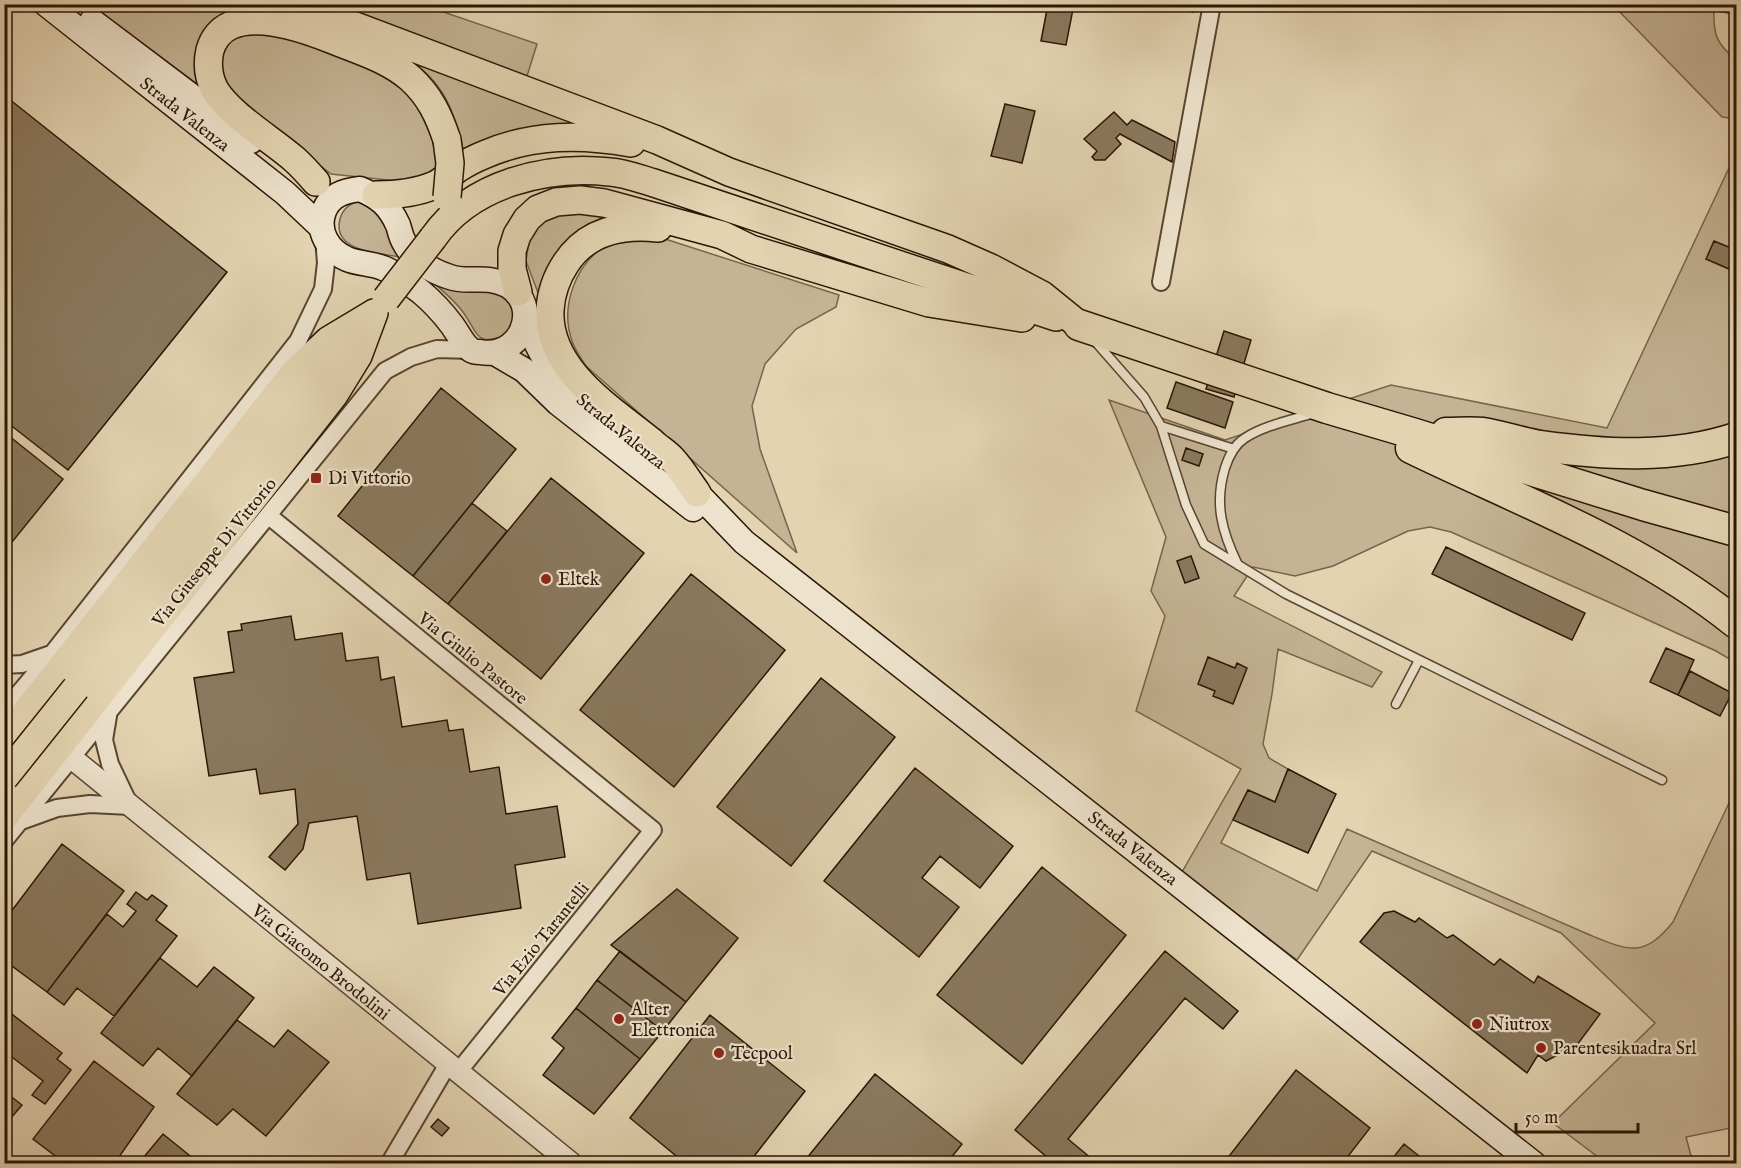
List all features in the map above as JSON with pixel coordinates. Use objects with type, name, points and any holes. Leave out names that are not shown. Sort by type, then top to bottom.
[{"type":"highway","points":[[297,4],[657,140],[729,172]]},
{"type":"highway","points":[[316,182],[296,160],[234,111],[215,90],[209,76],[208,62],[211,46],[220,31],[234,21],[266,17],[283,21],[385,60],[409,77],[426,93],[439,115],[447,140],[450,162],[447,197],[436,234]]},
{"type":"highway","points":[[376,195],[414,192],[437,184],[458,168],[487,154],[517,144],[557,137],[596,137],[632,143],[729,172],[948,249],[991,268],[1042,295],[1079,324]]},
{"type":"highway","points":[[4,778],[436,234],[463,208],[488,192],[526,177],[570,170],[612,172],[654,183],[1327,408],[1643,505],[1737,531]]},
{"type":"highway","points":[[518,292],[512,269],[512,250],[517,235],[527,219],[538,208],[556,202],[580,200],[604,203],[722,235],[751,249],[929,303],[1001,316],[1079,324]]},
{"type":"highway","points":[[697,493],[672,459],[602,402],[570,370],[555,345],[550,321],[551,297],[558,275],[570,257],[592,237],[612,229],[634,225],[659,228],[720,245],[751,249]]},
{"type":"highway","points":[[4,740],[10,710],[294,373],[329,340],[380,306]]},
{"type":"highway","points":[[12,819],[66,753],[334,395],[358,356],[380,306]]},
{"type":"highway","points":[[1327,408],[1464,474],[1572,522],[1645,560],[1737,622]]},
{"type":"highway","points":[[1415,434],[1480,433],[1540,446],[1614,454],[1667,453],[1717,445],[1737,438]]},
{"type":"main road","name":"Strada Valenza","points":[[46,4],[285,193],[322,232],[332,249],[346,258],[385,268],[414,287],[440,309],[460,339],[524,370],[558,403],[687,505],[732,532],[1534,1164]]},
{"type":"main road","name":"Strada Valenza","points":[[70,4],[279,162],[316,182],[345,190],[360,189],[376,195]]},
{"type":"main road","points":[[322,232],[323,212],[331,199],[345,190]]},
{"type":"main road","points":[[376,195],[389,209],[410,252],[423,264],[452,278],[505,283],[518,292]]},
{"type":"main road","name":"Strada Valenza","points":[[518,292],[525,305],[526,318],[535,343],[547,365],[569,389],[697,493],[732,532]]},
{"type":"main road","points":[[483,352],[509,347],[520,334],[526,318]]},
{"type":"street","points":[[1161,282],[1212,4]]},
{"type":"street","points":[[10,710],[298,341],[323,289],[326,263],[322,232]]},
{"type":"street","name":"Via Giuseppe Di Vittorio","points":[[66,753],[108,714],[385,371],[411,357],[437,349],[483,352]]},
{"type":"street","name":"Via Giulio Pastore","points":[[269,516],[653,830]]},
{"type":"street","points":[[4,665],[22,664],[52,654]]},
{"type":"street","name":"Via Giacomo Brodolini","points":[[10,710],[572,1164]]},
{"type":"street","points":[[4,841],[12,819],[57,808],[90,804],[130,806],[110,764],[104,740],[108,714]]},
{"type":"street","name":"Via Ezio Tarantelli","points":[[389,1164],[453,1068],[653,830]]},
{"type":"lane","points":[[1079,324],[1144,397],[1161,426],[1186,505],[1204,544],[1286,594],[1662,780]]},
{"type":"lane","points":[[1238,565],[1225,538],[1220,511],[1220,485],[1229,454],[1244,438],[1327,408]]},
{"type":"lane","points":[[1161,426],[1234,449]]},
{"type":"lane","points":[[1396,704],[1419,660]]},
{"type":"shaded area","points":[[237,4],[238,11],[205,90],[91,5]]},
{"type":"shaded area","points":[[330,5],[423,5],[537,44],[527,76]]},
{"type":"shaded area","points":[[1613,5],[1736,5],[1736,15],[1714,10],[1714,19],[1720,44],[1736,60],[1736,119],[1722,117]]},
{"type":"shaded area","points":[[252,26],[382,66],[417,93],[442,166],[416,183],[331,174],[233,98],[221,76],[219,63],[227,38]]},
{"type":"shaded area","points":[[409,59],[574,116],[572,125],[464,152],[452,111],[440,89],[422,69]]},
{"type":"shaded area","points":[[1736,153],[1736,663],[1716,651],[1451,532],[1430,527],[1408,531],[1333,566],[1295,576],[1253,567],[1234,596],[1382,672],[1372,687],[1278,649],[1263,744],[1269,758],[1288,769],[1275,802],[1248,790],[1221,843],[1317,891],[1347,829],[1604,941],[1626,947],[1644,946],[1663,934],[1673,922],[1736,788],[1736,1127],[1686,1137],[1693,1163],[1606,1163],[1553,1123],[1655,1023],[1561,933],[1372,851],[1297,960],[1182,872],[1241,769],[1136,711],[1165,616],[1151,591],[1166,537],[1109,400],[1225,440],[1391,385],[1607,428]]},
{"type":"shaded area","points":[[360,200],[375,205],[405,258],[361,249],[343,239],[339,230],[341,215],[347,207]]},
{"type":"shaded area","points":[[578,212],[604,216],[604,222],[540,298],[526,261],[529,241],[538,223],[558,214]]},
{"type":"shaded area","points":[[659,237],[839,295],[836,307],[796,329],[765,364],[752,406],[760,449],[797,553],[586,366],[573,344],[569,328],[569,301],[578,275],[594,254],[615,240]]},
{"type":"shaded area","points":[[435,284],[498,292],[516,306],[510,334],[490,339],[480,337],[460,308]]},
{"type":"building","points":[[1048,4],[1074,4],[1066,45],[1041,41]]},
{"type":"building","points":[[1167,4],[1195,4],[1193,12],[1166,6]]},
{"type":"building","points":[[4,95],[227,272],[68,470],[4,420],[4,377],[10,369],[4,365]]},
{"type":"building","points":[[1005,104],[1035,111],[1022,163],[991,156]]},
{"type":"building","points":[[1114,112],[1127,125],[1132,120],[1175,142],[1172,162],[1120,134],[1116,138],[1121,144],[1105,160],[1095,160],[1092,157],[1097,151],[1084,139]]},
{"type":"building","points":[[1714,241],[1736,250],[1736,272],[1706,259]]},
{"type":"building","points":[[1224,331],[1251,340],[1234,397],[1206,389]]},
{"type":"building","points":[[1176,382],[1233,402],[1225,428],[1167,408]]},
{"type":"building","points":[[441,388],[516,449],[413,576],[338,516]]},
{"type":"building","points":[[4,432],[63,479],[4,552]]},
{"type":"building","points":[[1186,448],[1203,454],[1199,466],[1182,460]]},
{"type":"building","name":"Eltek","points":[[551,478],[644,553],[541,679],[448,604]]},
{"type":"building","points":[[472,503],[507,531],[448,604],[413,576]]},
{"type":"building","points":[[1446,547],[1585,613],[1572,640],[1432,574]]},
{"type":"building","points":[[1191,556],[1199,578],[1185,583],[1177,561]]},
{"type":"building","points":[[691,574],[785,650],[674,787],[580,710]]},
{"type":"building","points":[[291,616],[295,640],[342,633],[346,661],[378,657],[381,680],[394,677],[402,727],[447,720],[449,731],[463,729],[470,772],[499,767],[506,814],[557,806],[565,857],[515,865],[521,908],[418,924],[410,873],[367,880],[357,816],[309,823],[303,849],[285,870],[269,857],[298,824],[295,789],[260,794],[256,769],[209,776],[194,678],[234,672],[228,632],[242,630],[241,624]]},
{"type":"building","points":[[1666,648],[1694,660],[1678,695],[1650,682]]},
{"type":"building","points":[[1208,657],[1235,668],[1237,663],[1247,668],[1233,704],[1213,696],[1215,691],[1198,684]]},
{"type":"building","points":[[1690,671],[1732,693],[1720,716],[1678,695]]},
{"type":"building","points":[[821,678],[895,737],[791,866],[717,807]]},
{"type":"building","points":[[915,768],[1013,846],[980,888],[940,856],[922,878],[959,907],[919,957],[824,881]]},
{"type":"building","points":[[1288,769],[1336,794],[1308,853],[1233,820],[1248,790],[1275,802]]},
{"type":"building","points":[[62,844],[124,891],[47,992],[4,960],[4,921]]},
{"type":"building","points":[[1042,867],[1126,935],[1022,1064],[937,995]]},
{"type":"building","points":[[677,889],[738,938],[686,1002],[611,945]]},
{"type":"building","points":[[136,892],[147,900],[152,895],[167,906],[156,920],[177,936],[114,1016],[77,988],[64,1005],[47,992],[107,914],[123,927],[136,911],[127,904]]},
{"type":"building","points":[[1394,911],[1415,922],[1419,918],[1447,938],[1453,935],[1494,965],[1500,959],[1534,983],[1538,976],[1600,1014],[1577,1045],[1546,1061],[1538,1055],[1527,1073],[1360,942],[1384,913]]},
{"type":"building","points":[[620,951],[686,1002],[663,1031],[597,980]]},
{"type":"building","points":[[1165,951],[1238,1011],[1223,1029],[1185,998],[1068,1139],[1098,1164],[1055,1164],[1015,1130]]},
{"type":"building","points":[[160,958],[197,987],[214,967],[254,998],[192,1076],[158,1048],[143,1066],[101,1033]]},
{"type":"building","name":"Alter Elettronica","points":[[597,980],[663,1031],[640,1059],[576,1008]]},
{"type":"building","points":[[4,1008],[62,1053],[57,1059],[71,1070],[45,1104],[32,1095],[43,1081],[4,1051]]},
{"type":"building","points":[[576,1008],[640,1059],[594,1114],[543,1075],[564,1048],[552,1038]]},
{"type":"building","name":"Tecpool","points":[[710,1015],[805,1091],[748,1164],[686,1164],[630,1118]]},
{"type":"building","points":[[237,1020],[274,1047],[288,1030],[329,1062],[266,1136],[233,1109],[217,1125],[177,1094]]},
{"type":"building","points":[[94,1061],[154,1107],[114,1164],[66,1164],[33,1139]]},
{"type":"building","points":[[1296,1070],[1370,1128],[1342,1164],[1223,1164]]},
{"type":"building","points":[[875,1074],[962,1144],[946,1164],[802,1164]]},
{"type":"building","points":[[4,1091],[22,1105],[4,1126]]},
{"type":"building","points":[[438,1119],[449,1128],[442,1136],[431,1127]]},
{"type":"building","points":[[163,1134],[200,1164],[138,1164]]},
{"type":"building","points":[[1404,1144],[1429,1164],[1388,1164]]},
{"type":"place","name":"Di Vittorio","points":[[316,478]]},
{"type":"place","name":"Eltek","points":[[546,579]]},
{"type":"place","name":"Alter Elettronica","points":[[619,1019]]},
{"type":"place","name":"Niutrox","points":[[1477,1024]]},
{"type":"place","name":"Parentesikuadra Srl","points":[[1541,1048]]},
{"type":"place","name":"Tecpool","points":[[719,1053]]}]
